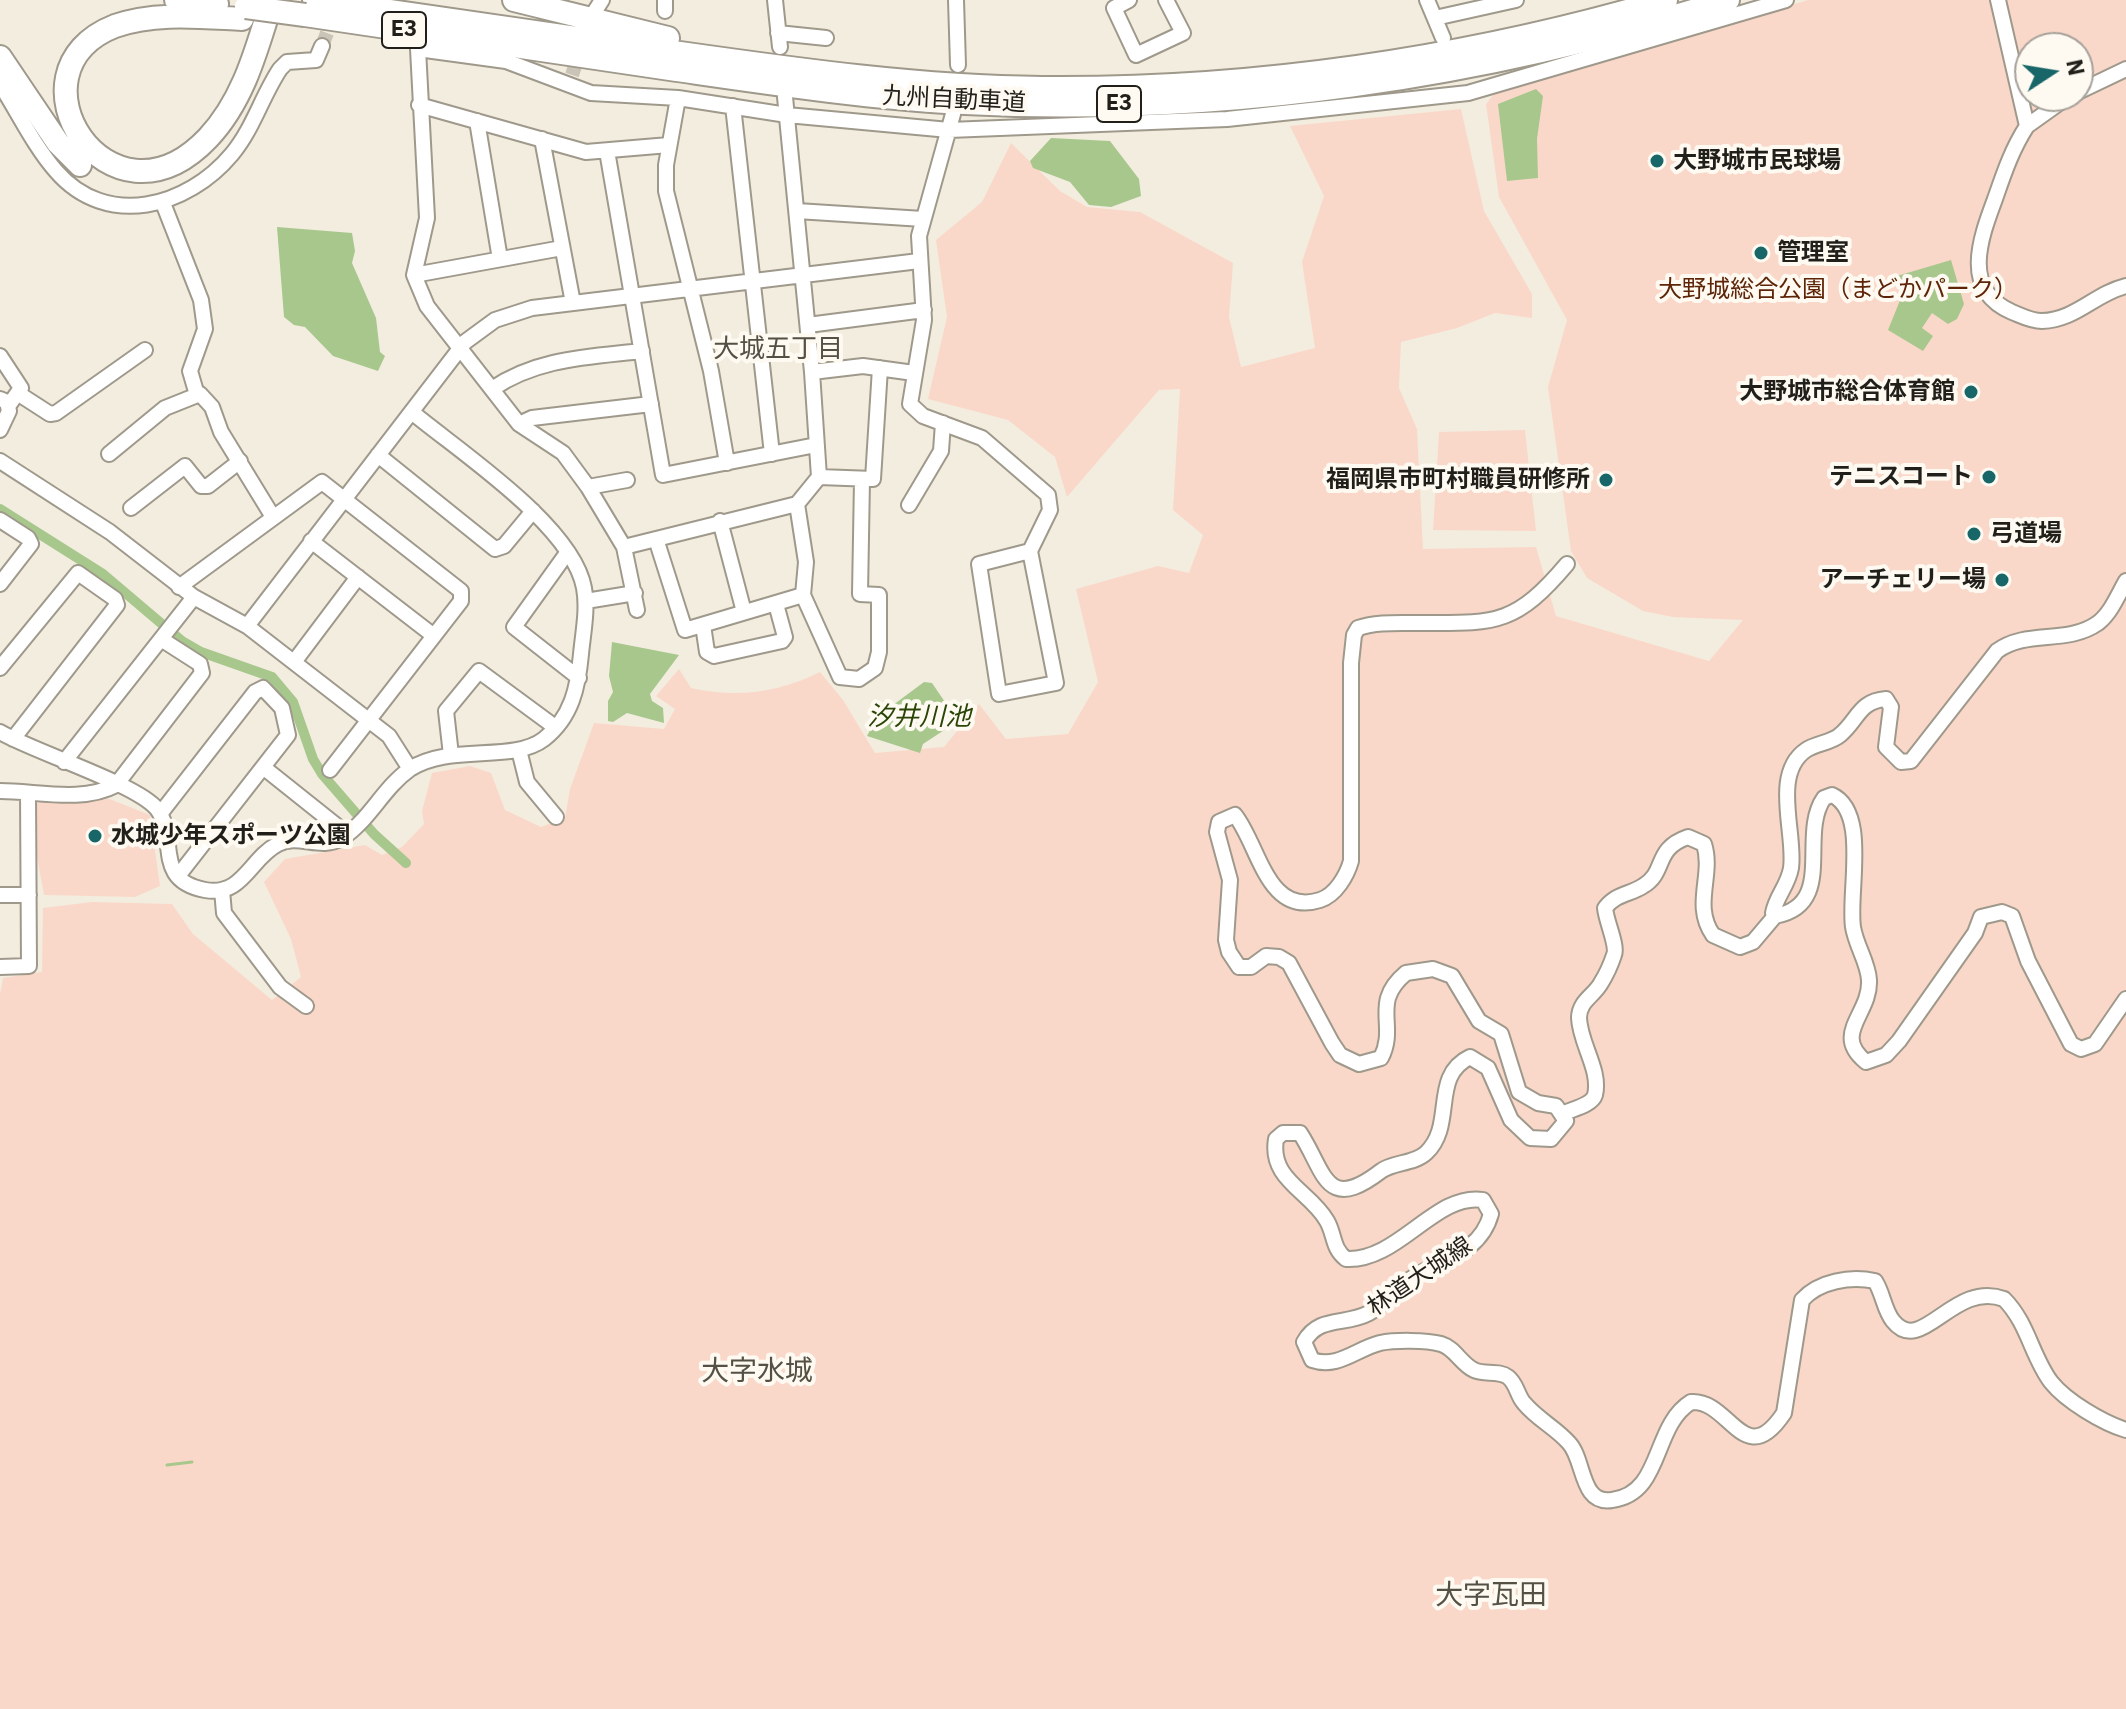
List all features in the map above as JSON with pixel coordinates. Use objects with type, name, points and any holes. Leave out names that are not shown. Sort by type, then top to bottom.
[{"type":"highway","name":"九州自動車道","points":[[176,0],[244,13],[307,14],[817,72],[1041,88],[1119,87],[1336,70],[1440,53],[1666,0]]},
{"type":"highway","points":[[244,13],[144,19],[104,30],[84,43],[68,63],[61,87],[63,116],[75,141],[96,159],[137,169],[164,165],[193,151],[218,127],[237,96],[272,0]]},
{"type":"highway","points":[[0,57],[58,143],[81,165],[120,181],[165,178],[203,159],[233,126],[257,81],[285,0]]},
{"type":"highway","points":[[514,0],[683,41],[808,64],[894,76],[1041,88]]},
{"type":"highway","name":"九州自動車道","points":[[307,14],[793,87],[898,99],[1038,105],[1196,102],[1310,91],[1529,54],[1728,0]]},
{"type":"street","points":[[775,0],[779,40],[826,38]]},
{"type":"street","points":[[956,0],[958,65]]},
{"type":"street","points":[[1129,0],[1114,8],[1136,55],[1183,33],[1166,0]]},
{"type":"street","points":[[1427,0],[1443,38]]},
{"type":"street","points":[[1435,18],[1516,0]]},
{"type":"street","points":[[637,610],[624,547],[588,487],[563,453],[519,424],[427,306],[414,275],[427,218],[418,49],[506,61],[570,81],[591,93],[678,98],[787,115],[949,130],[1227,119],[1468,93],[1786,0]]},
{"type":"street","points":[[1998,0],[2027,126]]},
{"type":"street","points":[[0,84],[57,172],[83,194],[115,204],[163,203],[194,187],[221,165],[242,141],[280,69],[287,62],[316,60],[322,46]]},
{"type":"street","points":[[2094,84],[2126,69]]},
{"type":"street","points":[[1461,77],[1468,93]]},
{"type":"street","points":[[624,547],[797,504],[819,477],[808,325],[785,97]]},
{"type":"street","points":[[678,98],[669,145],[666,191],[714,385],[727,463]]},
{"type":"street","points":[[419,105],[586,152],[669,145]]},
{"type":"street","points":[[733,106],[772,454]]},
{"type":"street","points":[[2047,112],[2027,126],[2011,153],[1981,237],[1978,252],[1981,282],[1990,298],[2007,310],[2033,320],[2066,318],[2097,298],[2126,286]]},
{"type":"street","points":[[953,114],[923,219],[919,261],[924,310],[910,404],[923,416],[982,438],[1048,495],[1050,510],[1030,551],[1056,683],[999,694],[979,564],[1030,551]]},
{"type":"street","points":[[477,121],[500,259]]},
{"type":"street","points":[[542,139],[573,303]]},
{"type":"street","points":[[607,151],[663,475],[816,445]]},
{"type":"street","points":[[163,203],[201,300],[205,329],[190,371],[197,395]]},
{"type":"street","points":[[797,211],[923,219]]},
{"type":"street","points":[[414,275],[562,248]]},
{"type":"street","points":[[247,626],[462,347],[495,320],[532,308],[919,261]]},
{"type":"street","points":[[808,325],[924,310]]},
{"type":"street","points":[[9,400],[50,414],[56,413],[145,350]]},
{"type":"street","points":[[492,389],[521,370],[544,363],[642,351]]},
{"type":"street","points":[[0,356],[21,388],[9,400],[0,430]]},
{"type":"street","points":[[812,372],[863,366],[914,373]]},
{"type":"street","points":[[819,477],[873,479],[880,368]]},
{"type":"street","points":[[109,454],[165,408],[197,395],[206,398],[217,425],[273,517]]},
{"type":"street","points":[[519,424],[532,418],[651,404]]},
{"type":"street","points":[[0,668],[78,573],[108,592],[117,603],[6,735],[144,798],[160,814],[166,831],[167,854],[178,876],[195,887],[222,890],[238,884],[279,843],[292,840],[331,843],[347,834],[410,769],[451,755],[519,750],[543,740],[573,703],[579,678],[586,601],[581,576],[547,523],[413,413]]},
{"type":"street","points":[[909,505],[941,451],[943,423]]},
{"type":"street","points":[[378,455],[495,549],[504,546],[533,511]]},
{"type":"street","points":[[0,461],[110,532],[179,587],[247,626],[389,736],[410,769]]},
{"type":"street","points":[[131,508],[185,466],[201,486],[208,486],[240,461]]},
{"type":"street","points":[[588,487],[627,480]]},
{"type":"street","points":[[797,504],[806,562],[803,595],[840,677],[859,679],[875,668],[879,652],[879,595],[860,594],[862,480]]},
{"type":"street","points":[[179,587],[322,482],[461,591],[461,601],[330,770]]},
{"type":"street","points":[[0,520],[28,538],[31,544],[0,584]]},
{"type":"street","points":[[720,521],[744,612]]},
{"type":"street","points":[[656,539],[682,628],[703,625],[803,595]]},
{"type":"street","points":[[311,541],[434,636]]},
{"type":"street","points":[[567,553],[514,627],[579,678]]},
{"type":"street","points":[[1567,564],[1536,600],[1522,610],[1487,623],[1385,623],[1358,628],[1354,635],[1351,663],[1352,835],[1348,871],[1338,886],[1322,899],[1304,902],[1286,898],[1270,885],[1247,829],[1235,815],[1224,817],[1217,832],[1230,880],[1226,923],[1229,952],[1239,967],[1251,967],[1266,956],[1279,957],[1289,963],[1340,1055],[1359,1064],[1381,1058],[1387,1047],[1385,1008],[1394,983],[1406,973],[1433,969],[1452,976],[1479,1021],[1501,1034],[1519,1092],[1538,1103],[1556,1106],[1564,1113],[1589,1103],[1595,1093],[1594,1070],[1583,1045],[1579,1014],[1584,1000],[1603,981],[1616,948],[1605,908],[1619,893],[1642,887],[1648,882],[1667,847],[1688,837],[1704,844],[1707,867],[1703,912],[1713,935],[1740,947],[1753,942],[1775,916],[1786,914],[1807,896],[1814,882],[1815,819],[1824,798],[1832,795],[1841,800],[1853,822],[1853,927],[1869,982],[1865,1004],[1850,1038],[1852,1048],[1866,1062],[1886,1055],[1899,1041],[1975,933],[1981,917],[1991,913],[2012,916],[2028,961],[2071,1044],[2081,1049],[2095,1044],[2126,999]]},
{"type":"street","points":[[294,662],[358,577]]},
{"type":"street","points":[[1775,916],[1775,901],[1788,884],[1792,863],[1787,798],[1792,768],[1805,750],[1838,737],[1866,704],[1886,699],[1891,707],[1886,747],[1901,762],[1911,761],[1997,651],[2016,640],[2067,635],[2098,622],[2126,581]]},
{"type":"street","points":[[586,601],[635,593]]},
{"type":"street","points":[[64,762],[194,597]]},
{"type":"street","points":[[703,625],[707,652],[714,656],[782,641],[785,637],[776,604]]},
{"type":"street","points":[[0,791],[99,792],[116,785],[202,673],[200,664],[161,639]]},
{"type":"street","points":[[451,755],[446,711],[479,671],[555,727]]},
{"type":"street","points":[[160,814],[260,687],[282,708],[289,731],[178,876]]},
{"type":"street","points":[[519,750],[527,782],[556,817]]},
{"type":"street","points":[[263,767],[347,834]]},
{"type":"street","points":[[0,967],[29,966],[28,793]]},
{"type":"street","points":[[222,890],[224,913],[280,987],[306,1006]]},
{"type":"street","points":[[0,895],[29,895]]},
{"type":"street","name":"林道大城線","points":[[1564,1113],[1566,1121],[1551,1139],[1530,1138],[1511,1120],[1488,1068],[1470,1057],[1450,1072],[1445,1085],[1446,1107],[1435,1140],[1425,1154],[1383,1169],[1371,1181],[1351,1189],[1333,1186],[1320,1176],[1300,1133],[1283,1133],[1276,1139],[1273,1153],[1281,1170],[1296,1192],[1315,1206],[1329,1223],[1332,1241],[1346,1259],[1359,1260],[1383,1250],[1459,1200],[1483,1200],[1491,1214],[1488,1226],[1457,1257],[1403,1285],[1385,1303],[1367,1314],[1320,1324],[1309,1332],[1304,1342],[1312,1360],[1323,1364],[1341,1360],[1387,1342],[1443,1344],[1478,1372],[1505,1374],[1513,1381],[1522,1401],[1569,1443],[1586,1486],[1597,1499],[1608,1501],[1637,1492],[1648,1479],[1670,1420],[1691,1402],[1710,1405],[1742,1434],[1755,1437],[1775,1427],[1784,1413],[1790,1387],[1802,1300],[1813,1288],[1862,1278],[1875,1281],[1891,1319],[1900,1327],[1915,1330],[1930,1326],[1962,1300],[1983,1294],[2004,1299],[2024,1325],[2051,1383],[2113,1426],[2126,1430]]},
{"type":"green space","name":"大野城総合公園（まどかパーク）","points":[[1808,0],[2126,0],[2126,1709],[0,1709],[0,994],[3,978],[42,972],[43,908],[92,902],[172,904],[193,934],[272,1000],[301,977],[291,939],[264,882],[285,859],[365,845],[382,855],[402,847],[424,824],[422,811],[432,773],[470,766],[491,773],[505,810],[541,827],[565,818],[570,789],[594,723],[664,729],[675,709],[656,696],[679,669],[691,688],[725,693],[773,689],[820,672],[843,700],[875,753],[944,747],[979,704],[1006,739],[1068,734],[1098,682],[1076,589],[1158,566],[1189,573],[1203,535],[1173,510],[1180,389],[1159,390],[1067,497],[1055,457],[1008,420],[928,399],[947,317],[936,240],[982,202],[1011,143],[1060,191],[1087,207],[1140,212],[1233,263],[1229,317],[1241,367],[1315,348],[1302,262],[1324,196],[1290,126],[1461,109],[1484,211],[1532,294],[1532,318],[1495,313],[1457,328],[1401,342],[1399,388],[1417,429],[1423,549],[1536,547],[1556,616],[1709,661],[1743,620],[1673,617],[1643,611],[1587,578],[1571,551],[1548,387],[1567,320],[1499,197],[1486,104],[1493,95]]},
{"type":"green space","points":[[1525,430],[1536,531],[1433,530],[1439,432]]},
{"type":"green space","name":"水城少年スポーツ公園","points":[[107,798],[150,815],[160,886],[135,897],[44,895],[37,857],[35,806],[42,799]]},
{"type":"water","points":[[1536,89],[1543,96],[1537,139],[1538,178],[1507,181],[1498,104]]},
{"type":"water","points":[[1051,138],[1110,141],[1139,179],[1141,196],[1111,207],[1089,205],[1070,182],[1033,168],[1030,161]]},
{"type":"water","points":[[277,227],[352,233],[355,251],[352,263],[376,318],[380,352],[385,356],[378,371],[333,356],[305,327],[294,325],[284,317]]},
{"type":"water","points":[[1951,260],[1964,304],[1957,319],[1948,324],[1932,313],[1922,328],[1933,336],[1923,351],[1888,330],[1903,293],[1897,276]]},
{"type":"water","points":[[612,642],[679,655],[650,694],[652,701],[663,708],[664,723],[627,713],[613,722],[608,721],[608,701],[613,692],[609,676]]},
{"type":"water","name":"汐井川池","points":[[924,682],[932,683],[958,721],[923,744],[920,753],[867,736],[877,717]]},
{"type":"waterway","points":[[0,509],[103,574],[182,641],[201,652],[272,677],[293,702],[313,759],[322,774],[374,834],[406,863]]},
{"type":"waterway","points":[[167,1465],[192,1462]]},
{"type":"tunnel","points":[[322,46],[335,12]]},
{"type":"tunnel","points":[[572,75],[581,49]]},
{"type":"place","name":"大野城市民球場","points":[[1657,161]]},
{"type":"place","name":"管理室","points":[[1761,253]]},
{"type":"place","name":"大野城市総合体育館","points":[[1971,392]]},
{"type":"place","name":"テニスコート","points":[[1989,477]]},
{"type":"place","name":"福岡県市町村職員研修所","points":[[1606,480]]},
{"type":"place","name":"弓道場","points":[[1974,534]]},
{"type":"place","name":"アーチェリー場","points":[[2002,580]]},
{"type":"place","name":"水城少年スポーツ公園","points":[[95,836]]},
{"type":"district","name":"大城五丁目","points":[[778,349]]},
{"type":"district","name":"大字水城","points":[[757,1372]]},
{"type":"district","name":"大字瓦田","points":[[1491,1596]]}]
